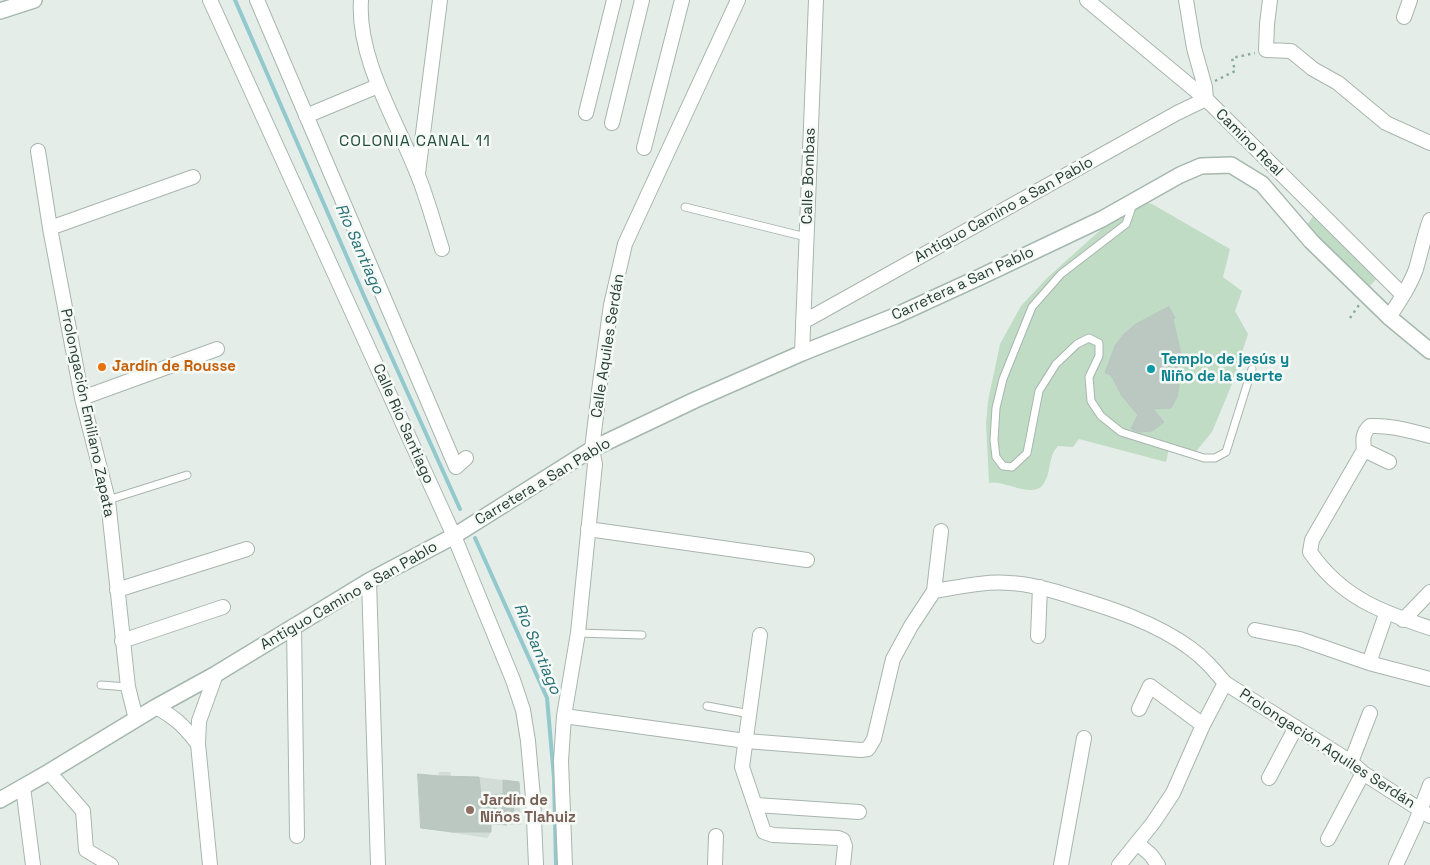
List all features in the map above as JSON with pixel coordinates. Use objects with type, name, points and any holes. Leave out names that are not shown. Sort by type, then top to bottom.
[{"type":"main road","points":[[0,11],[34,0]]},
{"type":"main road","name":"Carretera a San Pablo","points":[[454,536],[592,449],[694,400],[802,353],[895,316],[971,281],[1102,218],[1180,175],[1201,166],[1231,165],[1262,184],[1311,241],[1389,317],[1430,351]]},
{"type":"main road","name":"Antiguo Camino a San Pablo","points":[[0,800],[369,582],[454,536]]},
{"type":"street","name":"Calle Río Santiago","points":[[210,0],[454,536],[503,654],[523,710],[533,797],[536,865]]},
{"type":"street","points":[[257,0],[456,467],[466,458]]},
{"type":"street","points":[[361,0],[360,25],[378,86],[418,174],[442,249]]},
{"type":"street","points":[[418,174],[440,0]]},
{"type":"street","points":[[586,114],[614,0]]},
{"type":"street","points":[[612,123],[642,0]]},
{"type":"street","points":[[644,148],[682,0]]},
{"type":"street","name":"Calle Aquiles Serdán","points":[[565,865],[561,762],[564,716],[578,633],[595,464],[592,449],[611,305],[625,244],[738,0]]},
{"type":"street","name":"Calle Bombas","points":[[802,353],[816,0]]},
{"type":"street","name":"Camino Real","points":[[1087,0],[1205,93],[1403,295]]},
{"type":"street","points":[[1186,0],[1194,48],[1205,93]]},
{"type":"street","points":[[1270,0],[1266,50],[1291,51],[1313,69],[1338,83],[1386,122],[1430,143]]},
{"type":"street","points":[[1404,17],[1410,0]]},
{"type":"street","points":[[306,116],[378,86]]},
{"type":"street","name":"Antiguo Camino a San Pablo","points":[[803,322],[1177,113],[1205,93]]},
{"type":"street","name":"Prolongación Emiliano Zapata","points":[[38,151],[50,228],[82,398],[108,500],[122,641],[128,687],[136,718]]},
{"type":"street","points":[[50,228],[193,177]]},
{"type":"street","points":[[1389,317],[1416,269],[1423,237],[1430,220]]},
{"type":"street","points":[[82,398],[217,349]]},
{"type":"street","points":[[1430,436],[1394,427],[1370,426],[1365,431],[1363,438],[1364,450],[1312,540],[1310,552],[1329,574],[1362,602],[1386,614],[1430,628]]},
{"type":"street","points":[[1364,450],[1389,462]]},
{"type":"street","points":[[588,529],[807,560]]},
{"type":"street","points":[[564,716],[746,741],[860,750],[868,749],[874,739],[893,659],[911,626],[934,591],[941,531]]},
{"type":"street","points":[[117,590],[247,549]]},
{"type":"street","points":[[369,582],[378,865]]},
{"type":"street","name":"Prolongación Aquiles Serdán","points":[[934,591],[984,583],[1009,583],[1040,587],[1112,608],[1165,632],[1210,665],[1225,683],[1351,762],[1363,773],[1425,813]]},
{"type":"street","points":[[1038,636],[1040,587]]},
{"type":"street","points":[[1403,620],[1430,592]]},
{"type":"street","points":[[122,641],[223,607]]},
{"type":"street","points":[[1369,663],[1386,614]]},
{"type":"street","points":[[294,626],[297,836]]},
{"type":"street","points":[[1255,630],[1300,639],[1369,663],[1430,679]]},
{"type":"street","points":[[760,635],[746,741],[742,754],[742,767],[764,832],[768,834],[838,838],[843,840],[845,846],[843,865]]},
{"type":"street","points":[[210,865],[198,744],[199,721],[216,674]]},
{"type":"street","points":[[1119,865],[1153,823],[1173,793],[1203,725],[1225,683]]},
{"type":"street","points":[[1139,709],[1150,686],[1203,725]]},
{"type":"street","points":[[156,707],[174,717],[198,744]]},
{"type":"street","points":[[1351,762],[1370,713]]},
{"type":"street","points":[[1269,778],[1296,727]]},
{"type":"street","points":[[1061,865],[1084,738]]},
{"type":"street","points":[[49,772],[82,811],[86,850],[111,865]]},
{"type":"street","points":[[1328,840],[1363,773]]},
{"type":"street","points":[[1396,865],[1415,824],[1425,813],[1430,785]]},
{"type":"street","points":[[23,787],[33,865]]},
{"type":"street","points":[[756,805],[859,812]]},
{"type":"street","points":[[715,865],[716,836]]},
{"type":"street","points":[[1137,843],[1151,855],[1158,865]]},
{"type":"lane","points":[[1134,200],[1126,224],[1061,274],[1032,307],[1003,379],[996,408],[994,440],[996,457],[1003,466],[1012,468],[1027,453],[1039,391],[1056,364],[1077,344],[1089,338],[1099,343],[1099,356],[1089,377],[1091,401],[1101,416],[1121,432],[1204,458],[1214,458],[1226,452],[1252,369]]},
{"type":"lane","points":[[685,207],[806,237]]},
{"type":"lane","points":[[108,500],[187,475]]},
{"type":"lane","points":[[578,633],[642,634]]},
{"type":"lane","points":[[101,685],[128,687]]},
{"type":"lane","points":[[707,706],[750,714]]},
{"type":"path","points":[[1205,93],[1235,71],[1232,58],[1266,50]]},
{"type":"shaded area","name":"Jardín de Niños Tlahuiz","points":[[439,772],[450,772],[451,776],[519,782],[521,825],[491,824],[491,832],[487,838],[421,828],[418,774],[438,776]]},
{"type":"green space","points":[[1144,202],[1152,204],[1230,249],[1223,277],[1242,291],[1235,311],[1248,334],[1232,384],[1212,432],[1194,454],[1169,448],[1166,462],[1079,439],[1073,447],[1058,446],[1052,455],[1045,482],[1037,489],[1024,489],[995,482],[989,483],[986,423],[988,401],[1000,344],[1021,306],[1046,279],[1107,224]]},
{"type":"green space","points":[[1315,213],[1379,276],[1370,286],[1307,225]]},
{"type":"building","name":"Templo de jesús y Niño de la suerte","points":[[1169,307],[1175,318],[1173,319],[1182,359],[1177,397],[1171,408],[1153,409],[1164,422],[1152,431],[1140,432],[1131,428],[1138,415],[1122,396],[1111,375],[1105,373],[1115,346],[1124,334],[1136,324]]},
{"type":"building","name":"Jardín de Niños Tlahuiz","points":[[418,774],[479,777],[481,795],[503,794],[503,780],[519,782],[520,796],[513,796],[514,815],[506,816],[507,825],[491,824],[491,832],[453,832],[421,828]]},
{"type":"waterway","name":"Río Santiago","points":[[235,0],[364,296],[460,509]]},
{"type":"waterway","name":"Río Santiago","points":[[475,538],[547,698],[554,778],[556,865]]},
{"type":"place","name":"Jardín de Rousse","points":[[102,367]]},
{"type":"place","name":"Templo de jesús y Niño de la suerte","points":[[1151,369]]},
{"type":"place","name":"Jardín de Niños Tlahuiz","points":[[470,810]]},
{"type":"district","name":"COLONIA CANAL 11","points":[[415,142]]}]
